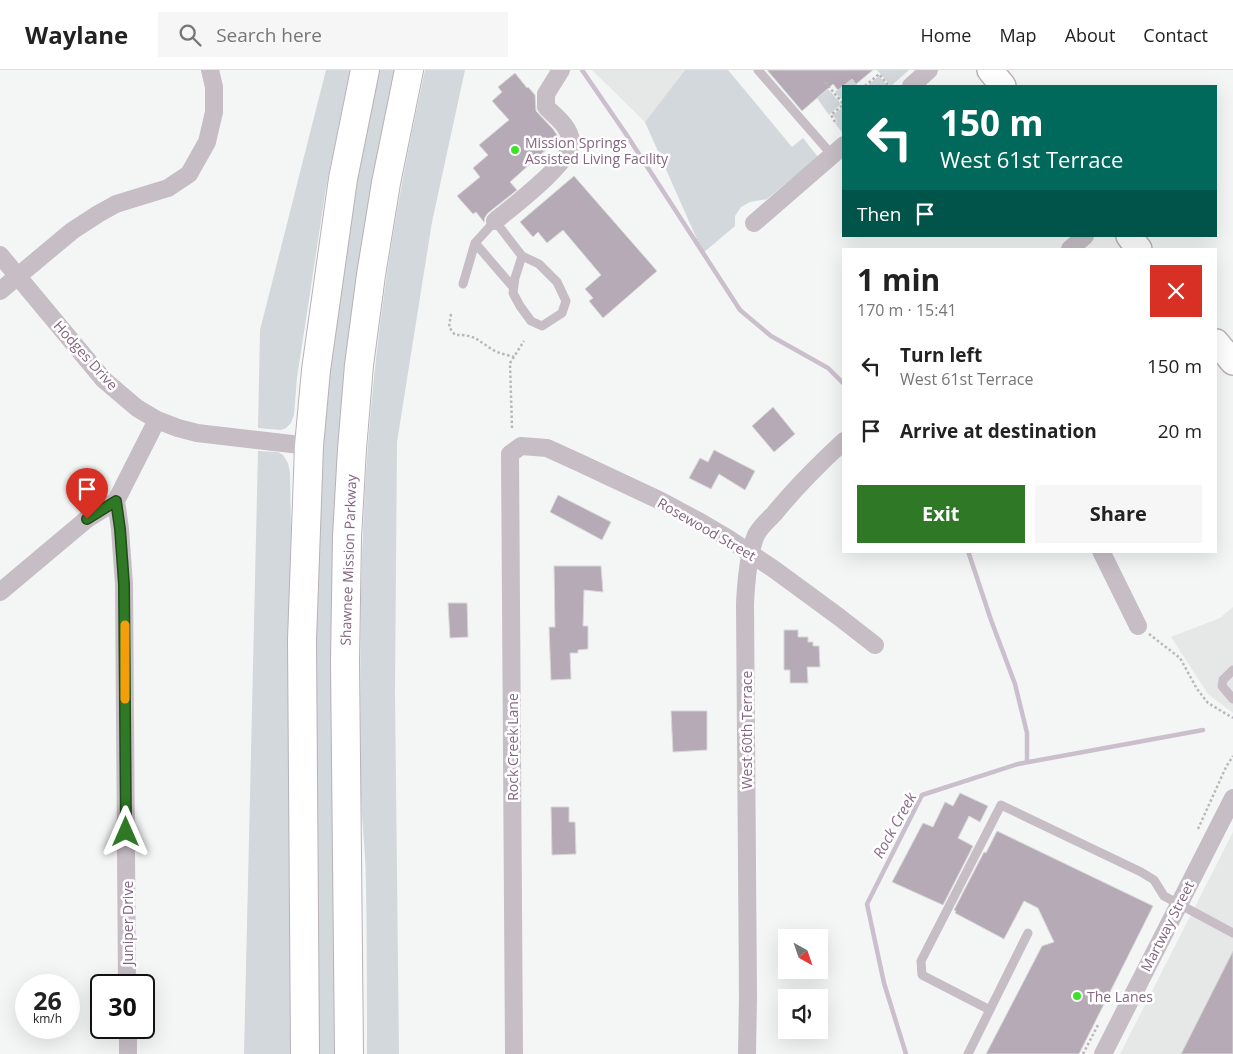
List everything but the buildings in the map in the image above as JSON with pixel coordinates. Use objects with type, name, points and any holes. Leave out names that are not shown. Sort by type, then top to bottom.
[{"type":"highway","points":[[305,1054],[302,640],[309,446],[316,370],[342,179],[366,70]]},
{"type":"highway","name":"Shawnee Mission Parkway","points":[[349,1054],[345,661],[347,537],[352,450],[359,365],[371,275],[386,183],[409,70]]},
{"type":"main road","points":[[990,70],[1002,85]]},
{"type":"main road","points":[[1130,237],[1138,248]]},
{"type":"main road","points":[[1217,343],[1233,362]]},
{"type":"street","points":[[0,291],[72,231],[98,214],[116,204],[168,188],[190,174],[207,142],[214,112],[214,87],[210,70]]},
{"type":"street","points":[[912,85],[929,70]]},
{"type":"street","points":[[495,222],[560,164],[568,152],[572,142],[567,128],[546,107],[546,94],[560,71]]},
{"type":"street","points":[[754,222],[838,150]]},
{"type":"street","points":[[1071,248],[1084,237]]},
{"type":"street","name":"Hodges Drive","points":[[0,255],[104,380],[137,408],[157,420],[197,433],[309,446]]},
{"type":"street","points":[[0,592],[87,519],[116,501],[157,420]]},
{"type":"street","name":"West 60th Terrace","points":[[747,1054],[745,604],[747,578],[757,534],[782,504],[842,443]]},
{"type":"street","name":"Rosewood Street","points":[[521,446],[547,448],[580,462],[702,523],[729,539],[839,616],[875,645]]},
{"type":"street","name":"Rock Creek Lane","points":[[514,1054],[510,454],[521,446]]},
{"type":"street","name":"Juniper Drive","points":[[116,501],[124,584],[127,974]]},
{"type":"street","points":[[1102,553],[1138,626]]},
{"type":"street","name":"Martway Street","points":[[1103,1054],[1233,798]]},
{"type":"street","points":[[128,1039],[128,1054]]},
{"type":"lane","points":[[758,70],[838,150]]},
{"type":"lane","points":[[463,284],[475,243],[495,222],[522,256],[539,264],[557,282],[566,301],[562,314],[542,326],[531,321],[513,293],[515,278],[522,256]]},
{"type":"lane","points":[[475,243],[513,287]]},
{"type":"lane","points":[[1233,670],[1223,680],[1222,686],[1233,699]]},
{"type":"lane","points":[[990,1010],[922,975],[921,961],[1001,805],[1141,872],[1154,880],[1164,896],[1233,933]]},
{"type":"lane","points":[[968,1054],[1028,933]]},
{"type":"path","points":[[866,85],[879,74],[888,85]]},
{"type":"path","points":[[825,82],[842,102]]},
{"type":"path","points":[[836,122],[831,115],[842,106]]},
{"type":"path","points":[[451,314],[449,327],[455,335],[477,338],[496,351],[514,357]]},
{"type":"path","points":[[512,428],[510,363],[524,341]]},
{"type":"path","points":[[1138,626],[1180,658],[1197,690],[1208,703],[1233,718]]},
{"type":"shaded area","points":[[326,70],[350,70],[326,188],[297,378],[294,415],[291,423],[281,430],[258,428],[260,330]]},
{"type":"shaded area","points":[[377,70],[397,70],[375,178],[337,1054],[319,1054],[316,530],[329,368],[349,210]]},
{"type":"shaded area","points":[[425,70],[465,70],[432,222],[397,442],[395,693],[399,1054],[367,1054],[366,874],[361,796],[360,721],[364,500],[376,355],[382,307],[400,193]]},
{"type":"shaded area","points":[[592,70],[685,70],[645,122]]},
{"type":"shaded area","points":[[685,70],[728,70],[792,147],[803,138],[818,157],[767,199],[750,202],[741,207],[735,216],[735,226],[703,253],[645,122]]},
{"type":"shaded area","points":[[877,70],[909,70],[892,85]]},
{"type":"shaded area","points":[[879,76],[887,85],[869,85]]},
{"type":"shaded area","points":[[852,79],[857,85],[844,85]]},
{"type":"shaded area","points":[[842,87],[842,100],[835,92]]},
{"type":"shaded area","points":[[828,89],[841,104],[829,115],[817,98]]},
{"type":"shaded area","points":[[842,108],[842,132],[835,123],[837,122],[833,115]]},
{"type":"shaded area","points":[[258,451],[278,452],[283,455],[288,463],[290,473],[291,1054],[244,1054]]},
{"type":"shaded area","points":[[1233,607],[1233,713],[1208,694],[1171,637],[1220,618]]},
{"type":"shaded area","points":[[1233,832],[1233,1054],[1120,1054]]},
{"type":"waterway","points":[[582,70],[626,134],[740,310],[771,336],[828,368],[842,382]]},
{"type":"waterway","points":[[969,553],[1015,684],[1027,733],[1027,762]]},
{"type":"waterway","name":"Rock Creek","points":[[906,1054],[884,983],[867,904],[922,795],[1018,764],[1203,730]]},
{"type":"slow traffic","points":[[125,625],[125,699]]},
{"type":"place","name":"Mission Springs Assisted Living Facility","points":[[515,150]]},
{"type":"place","name":"The Lanes","points":[[1077,996]]},
{"type":"route","points":[[87,519],[116,501],[124,584],[126,832]]}]
